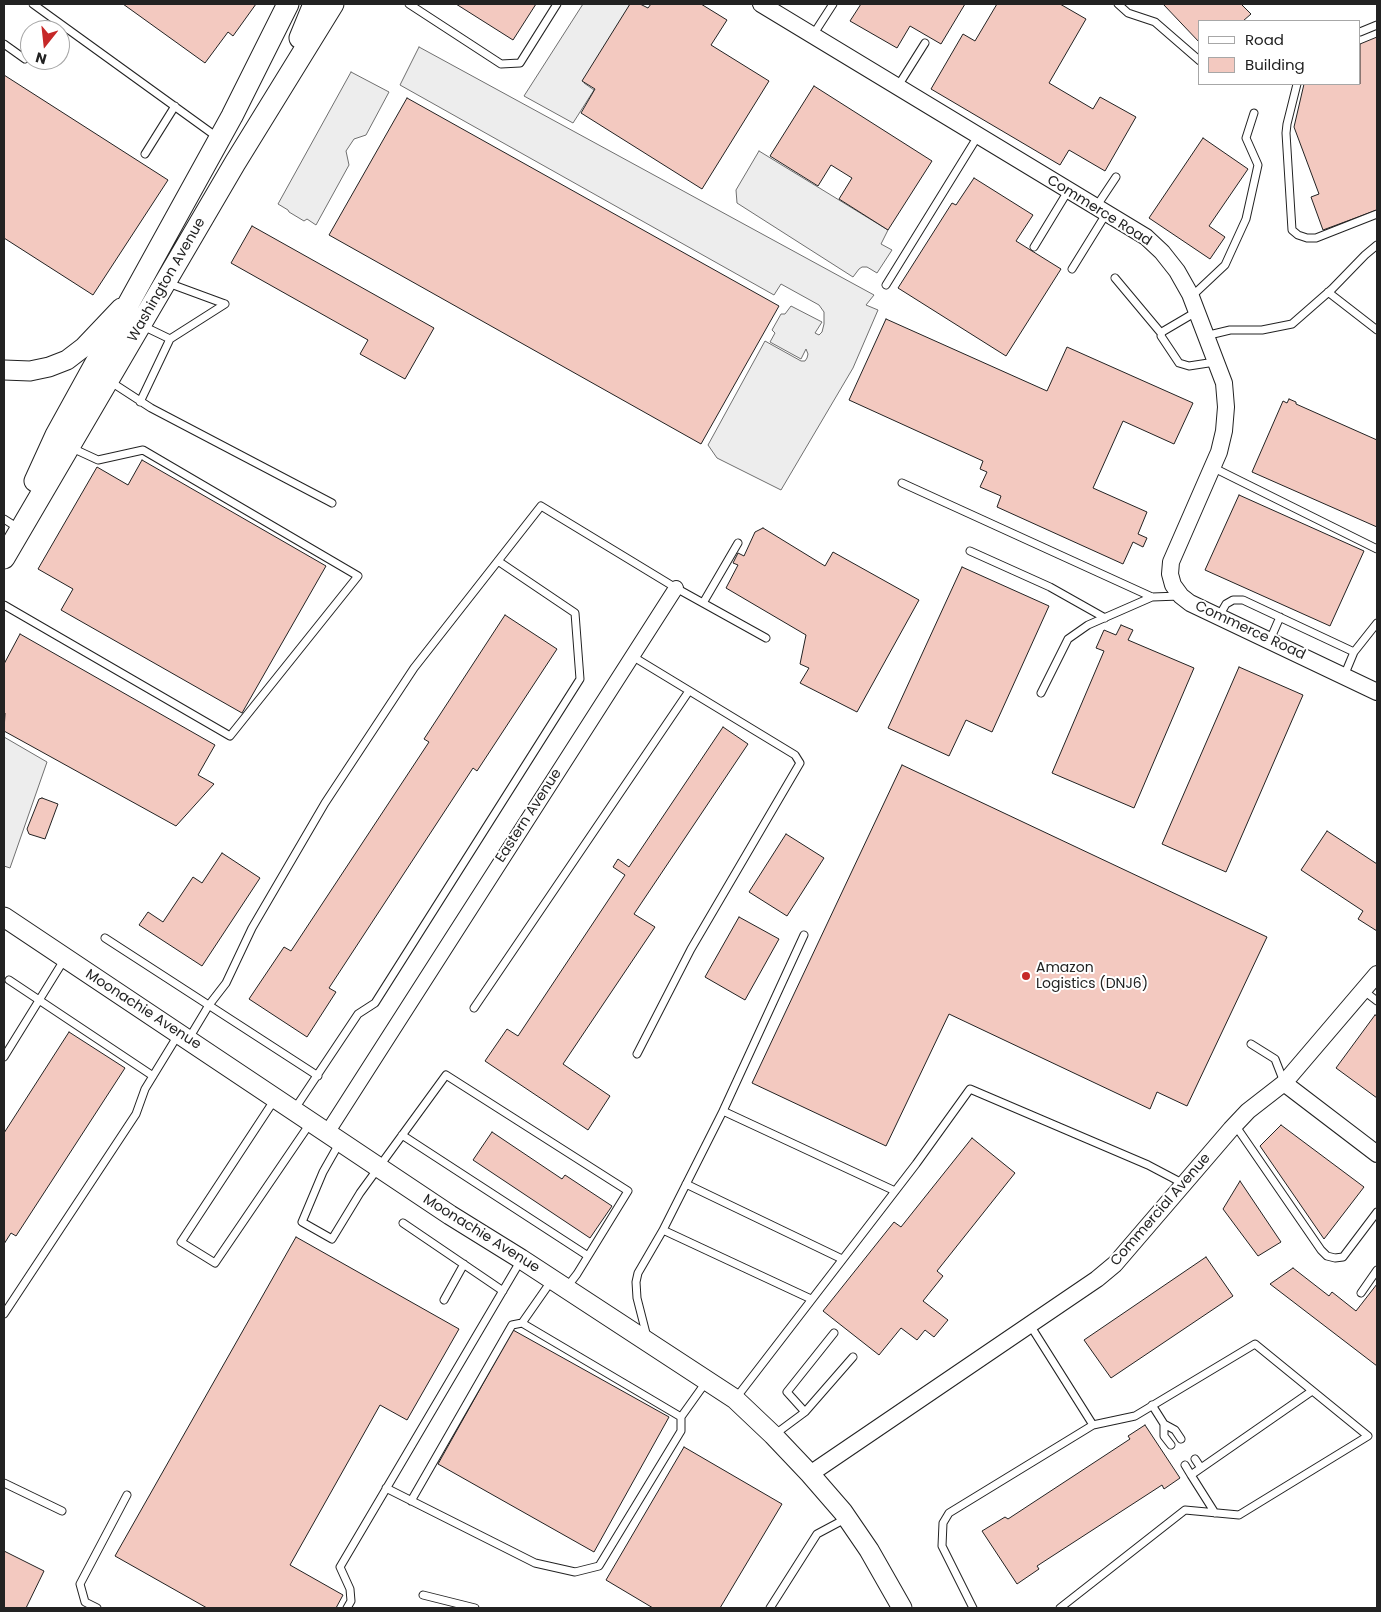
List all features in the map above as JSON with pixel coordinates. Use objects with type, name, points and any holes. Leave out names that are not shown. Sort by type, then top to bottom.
[{"type":"main road","name":"Washington Avenue","points":[[4,551],[9,523],[219,138],[288,4]]},
{"type":"main road","points":[[279,91],[314,4]]},
{"type":"main road","name":"Washington Avenue","points":[[4,558],[235,163],[333,4]]},
{"type":"main road","points":[[4,370],[30,371],[49,367],[67,360],[84,347],[133,294]]},
{"type":"main road","name":"Moonachie Avenue","points":[[7,922],[276,1098],[450,1216],[559,1284],[735,1399],[774,1435],[847,1518],[869,1550],[902,1608]]},
{"type":"street","name":"Commerce Road","points":[[761,4],[1146,237],[1162,252],[1177,271],[1193,304],[1224,383],[1226,407],[1224,431],[1219,452],[1172,562],[1170,574],[1173,585],[1181,596],[1190,603],[1377,692]]},
{"type":"street","name":"Eastern Avenue","points":[[334,1137],[631,656],[676,588]]},
{"type":"street","name":"Commercial Avenue","points":[[810,1474],[1097,1279],[1115,1264],[1235,1125],[1248,1111],[1284,1083],[1377,974]]},
{"type":"street","points":[[1284,1083],[1377,1154]]},
{"type":"lane","points":[[33,4],[219,138]]},
{"type":"lane","points":[[409,4],[501,64],[520,63],[557,4]]},
{"type":"lane","points":[[813,35],[833,4]]},
{"type":"lane","points":[[1118,4],[1128,13],[1154,22],[1198,59]]},
{"type":"lane","points":[[1361,32],[1377,25]]},
{"type":"lane","points":[[898,87],[925,43]]},
{"type":"lane","points":[[4,44],[20,55]]},
{"type":"lane","points":[[1297,85],[1286,133],[1292,230],[1298,235],[1307,238],[1316,238],[1377,214]]},
{"type":"lane","points":[[145,154],[175,106]]},
{"type":"lane","points":[[1161,333],[1193,304],[1225,265],[1246,219],[1258,165],[1246,138],[1254,114]]},
{"type":"lane","points":[[886,285],[978,136]]},
{"type":"lane","points":[[1072,269],[1116,177]]},
{"type":"lane","points":[[1034,247],[1068,190]]},
{"type":"lane","points":[[1206,336],[1230,330],[1262,330],[1292,324],[1377,245]]},
{"type":"lane","points":[[1115,278],[1161,333],[1161,336],[1179,363],[1189,366],[1216,362]]},
{"type":"lane","points":[[140,402],[170,339],[225,304],[166,282]]},
{"type":"lane","points":[[1328,292],[1377,330]]},
{"type":"lane","points":[[141,324],[170,339]]},
{"type":"lane","points":[[108,380],[150,408],[332,503]]},
{"type":"lane","points":[[4,605],[230,736],[358,576],[143,450],[98,460],[69,446]]},
{"type":"lane","points":[[1212,467],[1377,549]]},
{"type":"lane","points":[[902,483],[1152,597]]},
{"type":"lane","points":[[4,1314],[136,1114],[145,1089],[153,1076],[226,983],[252,928],[325,803],[414,668],[541,506],[676,588],[766,638]]},
{"type":"lane","points":[[703,603],[738,543]]},
{"type":"lane","points":[[970,550],[1050,586],[1105,618]]},
{"type":"lane","points":[[294,1111],[358,1014],[375,1003],[580,679],[574,613],[498,561]]},
{"type":"lane","points":[[1041,693],[1068,639],[1088,626],[1152,597],[1181,596]]},
{"type":"lane","points":[[1219,617],[1226,604],[1233,600],[1243,600],[1354,652]]},
{"type":"lane","points":[[1270,641],[1280,617]]},
{"type":"lane","points":[[1344,676],[1354,652],[1377,623]]},
{"type":"lane","points":[[631,656],[795,755],[800,764],[691,949],[637,1054]]},
{"type":"lane","points":[[474,1008],[689,691]]},
{"type":"lane","points":[[648,1342],[641,1315],[636,1282],[638,1273],[664,1230],[723,1111],[804,935]]},
{"type":"lane","points":[[105,938],[318,1076]]},
{"type":"lane","points":[[4,1057],[64,959]]},
{"type":"lane","points":[[9,980],[153,1076]]},
{"type":"lane","points":[[1363,991],[1377,1001]]},
{"type":"lane","points":[[1251,1044],[1275,1059],[1284,1083]]},
{"type":"lane","points":[[334,1137],[323,1172],[302,1222],[332,1239],[378,1167],[446,1075],[628,1191],[588,1256],[522,1323],[512,1325],[411,1501]]},
{"type":"lane","points":[[735,1399],[895,1191],[970,1089],[1148,1165],[1184,1184]]},
{"type":"lane","points":[[276,1098],[180,1242],[215,1263],[311,1122]]},
{"type":"lane","points":[[723,1111],[895,1191]]},
{"type":"lane","points":[[1235,1125],[1327,1256],[1335,1258],[1343,1256],[1377,1212]]},
{"type":"lane","points":[[402,1135],[588,1256]]},
{"type":"lane","points":[[686,1184],[842,1260]]},
{"type":"lane","points":[[403,1223],[503,1291]]},
{"type":"lane","points":[[664,1230],[811,1300]]},
{"type":"lane","points":[[347,1608],[351,1601],[350,1589],[340,1567],[521,1260]]},
{"type":"lane","points":[[444,1300],[464,1264]]},
{"type":"lane","points":[[1361,1293],[1377,1270]]},
{"type":"lane","points":[[522,1323],[681,1417]]},
{"type":"lane","points":[[1030,1325],[1093,1425]]},
{"type":"lane","points":[[805,1412],[787,1392],[834,1333]]},
{"type":"lane","points":[[973,1608],[942,1546],[943,1523],[949,1514],[1093,1425],[1135,1416],[1255,1344],[1368,1436],[1239,1515],[1185,1510],[1060,1608]]},
{"type":"lane","points":[[774,1435],[805,1412],[853,1357]]},
{"type":"lane","points":[[386,1488],[535,1563],[575,1572],[599,1566],[681,1432],[681,1417],[706,1381]]},
{"type":"lane","points":[[1191,1475],[1312,1391]]},
{"type":"lane","points":[[1152,1405],[1164,1424],[1175,1430],[1181,1438]]},
{"type":"lane","points":[[1164,1424],[1164,1436],[1171,1445]]},
{"type":"lane","points":[[1195,1459],[1201,1468]]},
{"type":"lane","points":[[1184,1466],[1215,1513]]},
{"type":"lane","points":[[4,1483],[62,1511]]},
{"type":"lane","points":[[97,1608],[85,1602],[80,1584],[127,1495]]},
{"type":"lane","points":[[770,1608],[817,1534],[847,1518]]},
{"type":"lane","points":[[423,1595],[475,1608]]},
{"type":"shaded area","points":[[583,4],[634,4],[584,83],[594,90],[573,123],[524,96]]},
{"type":"shaded area","points":[[419,47],[874,295],[866,305],[878,310],[853,368],[781,490],[717,458],[708,445],[765,341],[801,361],[805,361],[807,358],[806,349],[801,359],[770,342],[775,333],[772,330],[781,314],[785,314],[791,306],[822,322],[815,333],[819,335],[824,324],[824,312],[819,305],[781,284],[774,295],[400,85]]},
{"type":"shaded area","points":[[351,72],[389,92],[366,135],[354,139],[346,151],[349,165],[316,225],[307,219],[304,221],[278,204]]},
{"type":"shaded area","points":[[759,151],[888,230],[881,244],[892,250],[877,273],[867,267],[862,267],[853,277],[737,203],[736,190]]},
{"type":"shaded area","points":[[4,737],[47,762],[10,868],[4,866]]},
{"type":"building","points":[[123,4],[256,4],[233,36],[228,32],[205,63]]},
{"type":"building","points":[[456,4],[536,4],[513,40]]},
{"type":"building","points":[[630,4],[640,4],[648,8],[651,4],[701,4],[727,20],[711,45],[769,81],[702,189],[581,113],[595,89],[582,81]]},
{"type":"building","points":[[861,4],[965,4],[941,44],[910,26],[897,48],[850,21]]},
{"type":"building","points":[[997,4],[1060,4],[1086,19],[1049,83],[1093,109],[1100,97],[1136,117],[1105,171],[1069,150],[1060,165],[931,89],[963,34],[975,41]]},
{"type":"building","points":[[1163,4],[1241,4],[1251,14],[1244,20],[1198,20],[1198,41]]},
{"type":"building","points":[[1377,37],[1377,210],[1323,230],[1311,197],[1319,194],[1294,127],[1304,85],[1361,85],[1361,44]]},
{"type":"building","points":[[4,75],[168,180],[93,295],[4,238]]},
{"type":"building","points":[[814,86],[932,161],[888,230],[839,199],[852,178],[831,165],[818,186],[770,156]]},
{"type":"building","points":[[407,98],[779,306],[701,444],[329,235]]},
{"type":"building","points":[[1203,138],[1248,169],[1209,226],[1225,237],[1210,259],[1149,218]]},
{"type":"building","points":[[974,178],[1033,215],[1016,241],[1061,269],[1006,356],[898,288],[952,203],[956,205]]},
{"type":"building","points":[[252,226],[434,328],[405,379],[360,354],[368,340],[231,263]]},
{"type":"building","points":[[886,319],[1047,391],[1067,347],[1193,403],[1174,444],[1123,421],[1093,488],[1147,512],[1138,534],[1147,538],[1143,547],[1133,542],[1123,564],[997,507],[1001,496],[980,487],[987,472],[980,469],[983,461],[849,400]]},
{"type":"building","points":[[1289,399],[1296,402],[1296,404],[1377,440],[1377,527],[1252,472],[1283,401],[1287,403]]},
{"type":"building","points":[[142,460],[326,566],[242,713],[61,610],[73,589],[38,569],[97,467],[128,485]]},
{"type":"building","points":[[1239,495],[1364,551],[1330,626],[1205,570]]},
{"type":"building","points":[[763,528],[825,566],[833,552],[919,600],[857,712],[800,683],[809,668],[800,664],[806,635],[726,588],[738,565],[733,563],[738,553],[744,556],[755,532]]},
{"type":"building","points":[[962,567],[1049,606],[992,732],[966,720],[949,756],[888,728]]},
{"type":"building","points":[[505,615],[557,649],[477,771],[473,768],[329,988],[336,992],[307,1037],[249,999],[284,947],[291,951],[429,742],[424,739]]},
{"type":"building","points":[[1121,625],[1133,630],[1128,640],[1194,668],[1134,808],[1052,773],[1104,651],[1096,648],[1104,630],[1116,635]]},
{"type":"building","points":[[20,634],[215,745],[198,775],[214,784],[176,826],[4,731],[4,664]]},
{"type":"building","points":[[1239,667],[1303,695],[1226,872],[1162,844]]},
{"type":"building","points":[[723,727],[748,744],[634,914],[655,927],[563,1064],[610,1096],[588,1130],[485,1061],[507,1029],[518,1036],[625,875],[613,867],[618,859],[629,867]]},
{"type":"building","name":"Amazon Logistics (DNJ6)","points":[[902,765],[1267,937],[1187,1106],[1157,1092],[1150,1109],[949,1014],[886,1146],[752,1083]]},
{"type":"building","points":[[42,798],[58,804],[45,839],[29,834],[27,829],[39,799]]},
{"type":"building","points":[[1327,831],[1377,864],[1377,931],[1358,919],[1363,911],[1301,870]]},
{"type":"building","points":[[786,834],[824,858],[787,916],[749,892]]},
{"type":"building","points":[[222,853],[260,878],[202,966],[139,925],[148,912],[163,922],[193,877],[202,883]]},
{"type":"building","points":[[739,917],[779,939],[745,1000],[705,977]]},
{"type":"building","points":[[1375,1015],[1377,1016],[1377,1098],[1336,1068]]},
{"type":"building","points":[[69,1032],[125,1068],[16,1236],[11,1233],[4,1244],[4,1133]]},
{"type":"building","points":[[1281,1125],[1364,1187],[1324,1239],[1260,1146]]},
{"type":"building","points":[[492,1132],[562,1179],[565,1175],[612,1206],[590,1238],[473,1160]]},
{"type":"building","points":[[972,1138],[1015,1173],[937,1271],[943,1276],[923,1301],[948,1320],[934,1337],[925,1330],[917,1340],[901,1328],[879,1355],[823,1311],[894,1222],[901,1227]]},
{"type":"building","points":[[1240,1181],[1281,1242],[1258,1256],[1223,1209]]},
{"type":"building","points":[[296,1237],[459,1329],[407,1420],[380,1405],[290,1565],[343,1595],[336,1608],[207,1608],[115,1556]]},
{"type":"building","points":[[1206,1257],[1233,1296],[1111,1378],[1084,1340]]},
{"type":"building","points":[[1293,1268],[1329,1296],[1332,1292],[1356,1311],[1377,1284],[1377,1366],[1270,1284]]},
{"type":"building","points":[[513,1330],[669,1417],[594,1552],[438,1464]]},
{"type":"building","points":[[1145,1425],[1180,1478],[1164,1489],[1162,1485],[1037,1566],[1039,1569],[1017,1584],[982,1531],[1005,1517],[1008,1519],[1130,1439],[1128,1436]]},
{"type":"building","points":[[684,1447],[782,1504],[720,1608],[653,1608],[606,1580]]},
{"type":"building","points":[[4,1551],[44,1571],[26,1608],[4,1608]]},
{"type":"place","name":"Amazon Logistics (DNJ6)","points":[[1026,976]]}]
